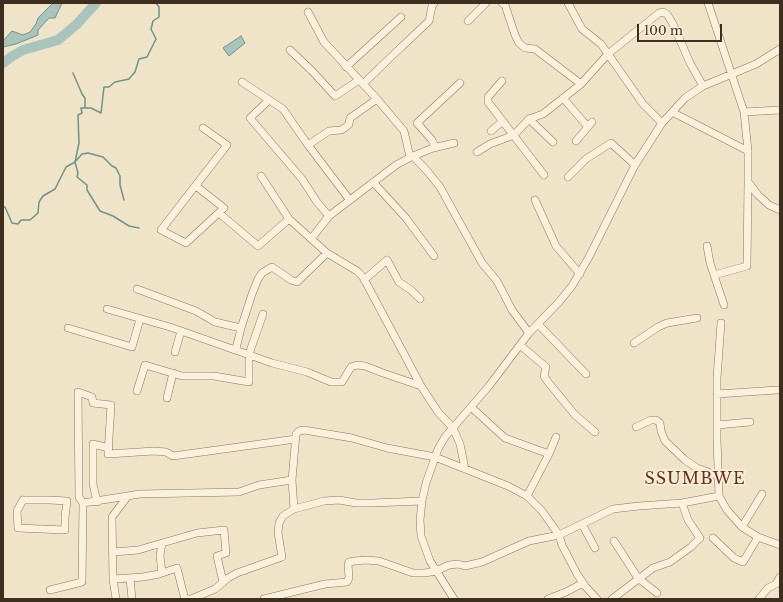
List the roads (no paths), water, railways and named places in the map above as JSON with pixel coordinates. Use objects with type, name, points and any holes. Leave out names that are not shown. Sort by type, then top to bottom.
[{"type":"street","points":[[290,50],[335,96],[361,82],[394,54],[429,21],[434,3]]},
{"type":"street","points":[[468,21],[486,3]]},
{"type":"street","points":[[502,3],[505,5],[519,44],[525,48],[535,49],[581,84]]},
{"type":"street","points":[[568,3],[582,29],[601,44],[643,104],[662,123]]},
{"type":"street","points":[[708,3],[744,112],[748,152],[747,266],[714,274]]},
{"type":"street","points":[[308,12],[324,42],[377,99],[404,131],[411,157],[428,172],[440,187],[482,263],[497,281],[512,310],[529,333]]},
{"type":"street","points":[[477,152],[490,144],[514,135],[529,119],[543,114],[581,84],[608,54],[659,13],[663,12],[667,14],[690,63],[703,86]]},
{"type":"street","points":[[346,67],[401,18]]},
{"type":"street","points":[[454,599],[430,560],[421,536],[420,520],[426,483],[435,457],[445,437],[471,407],[529,333],[560,302],[580,274],[635,165],[662,123],[685,98],[703,86],[756,64],[780,49]]},
{"type":"street","points":[[502,81],[488,97],[488,102],[544,175]]},
{"type":"street","points":[[242,82],[282,109],[349,199]]},
{"type":"street","points":[[435,147],[432,140],[417,123],[460,83]]},
{"type":"street","points":[[563,98],[590,124],[576,141]]},
{"type":"street","points":[[308,145],[329,131],[341,130],[346,127],[349,124],[350,118],[377,99]]},
{"type":"street","points":[[270,100],[250,118],[302,179],[317,202],[329,216]]},
{"type":"street","points":[[744,112],[780,110]]},
{"type":"street","points":[[672,112],[748,152]]},
{"type":"street","points":[[529,119],[553,142]]},
{"type":"street","points":[[491,131],[503,121]]},
{"type":"street","points":[[196,186],[224,208],[186,244],[161,230],[227,145],[203,128]]},
{"type":"street","points":[[311,239],[329,216],[349,199],[396,165],[435,147],[454,143]]},
{"type":"street","points":[[568,177],[586,159],[611,143],[635,165]]},
{"type":"street","points":[[261,176],[289,219],[327,253],[356,271],[364,280],[420,386],[438,412],[453,428],[460,444],[465,469]]},
{"type":"street","points":[[373,182],[406,218],[434,256]]},
{"type":"street","points":[[748,182],[769,206],[780,210]]},
{"type":"street","points":[[535,200],[556,246],[580,274]]},
{"type":"street","points":[[219,213],[258,246],[289,219]]},
{"type":"street","points":[[707,246],[710,263],[724,305]]},
{"type":"street","points":[[236,349],[241,328],[258,279],[262,273],[272,267],[291,280],[297,282],[327,253]]},
{"type":"street","points":[[364,280],[387,260],[399,282],[411,290],[420,299]]},
{"type":"street","points":[[137,289],[196,311],[215,322],[241,328]]},
{"type":"street","points":[[107,309],[236,349],[272,363],[307,372],[331,382],[342,382],[351,367],[357,365],[365,366],[420,386]]},
{"type":"street","points":[[137,391],[145,365],[182,376],[214,376],[249,382],[249,354],[264,314]]},
{"type":"street","points":[[634,343],[666,323],[697,318]]},
{"type":"street","points":[[68,328],[132,347],[140,319]]},
{"type":"street","points":[[721,323],[717,378],[719,496],[727,510],[742,527],[758,537],[780,545]]},
{"type":"street","points":[[538,324],[586,374]]},
{"type":"street","points":[[175,352],[181,331]]},
{"type":"street","points":[[520,346],[546,367],[544,376],[548,382],[575,415],[595,432]]},
{"type":"street","points":[[167,398],[173,373]]},
{"type":"street","points":[[717,394],[777,390]]},
{"type":"street","points":[[50,590],[82,582],[83,504],[78,497],[78,392],[92,397],[93,403],[111,404],[108,454],[154,451],[166,452],[173,456],[296,439]]},
{"type":"street","points":[[471,407],[505,438],[549,454]]},
{"type":"street","points":[[636,427],[651,420],[656,420],[660,423],[661,431],[665,440],[685,460],[697,468],[719,476]]},
{"type":"street","points":[[717,425],[750,422]]},
{"type":"street","points":[[294,508],[292,480],[296,434],[299,431],[304,430],[352,438],[387,448],[435,457],[508,486],[528,496],[542,511],[559,535],[569,558],[583,583],[597,599]]},
{"type":"street","points":[[528,496],[556,438]]},
{"type":"street","points":[[97,502],[93,484],[93,444],[109,448]]},
{"type":"street","points":[[83,504],[140,494],[239,492],[259,485],[292,480]]},
{"type":"street","points":[[742,527],[762,494]]},
{"type":"street","points":[[264,599],[287,596],[326,584],[347,582],[349,578],[348,564],[349,562],[355,560],[379,562],[413,573],[436,571],[449,565],[458,564],[465,566],[482,562],[529,541],[559,535],[614,509],[682,503],[719,496]]},
{"type":"street","points":[[116,599],[113,579],[112,517],[127,497]]},
{"type":"street","points":[[23,500],[34,501],[67,501],[65,530],[18,528],[17,511],[23,500]]},
{"type":"street","points":[[191,599],[215,589],[223,582],[237,574],[282,557],[278,534],[279,523],[283,516],[294,508],[324,501],[339,500],[364,503],[422,501]]},
{"type":"street","points":[[612,599],[653,568],[670,562],[691,547],[700,538],[688,520],[682,503]]},
{"type":"street","points":[[582,524],[595,548]]},
{"type":"street","points":[[113,552],[138,550],[197,533],[224,530],[226,553],[217,556],[223,582]]},
{"type":"street","points":[[713,538],[734,558],[743,562],[758,537]]},
{"type":"street","points":[[614,541],[638,578],[656,593]]},
{"type":"street","points":[[162,543],[160,556],[162,572]]},
{"type":"street","points":[[113,579],[159,574],[177,568],[184,596],[187,599]]},
{"type":"street","points":[[759,599],[768,588],[776,584],[780,577]]},
{"type":"street","points":[[130,578],[132,599]]},
{"type":"street","points":[[548,599],[583,583]]},
{"type":"water","points":[[53,3],[62,3],[55,18],[49,18],[38,30],[38,35],[16,44],[3,47],[3,41],[12,31],[23,35],[30,32],[36,24],[38,18]]},
{"type":"water","points":[[241,36],[245,43],[229,56],[223,48]]},
{"type":"waterway","points":[[3,63],[23,50],[58,40],[77,24],[96,3]]},
{"type":"waterway","points":[[3,207],[5,207],[12,223],[18,224],[21,220],[30,220],[38,213],[39,202],[43,196],[55,189],[66,167],[75,162],[79,143],[78,115],[82,113],[81,108],[91,108],[101,113],[104,87],[109,87],[115,82],[129,79],[135,72],[139,59],[147,57],[156,39],[151,29],[153,21],[159,17],[159,7],[156,3]]},
{"type":"waterway","points":[[73,73],[85,98],[85,108]]},
{"type":"waterway","points":[[124,200],[120,185],[120,176],[116,168],[103,157],[88,153],[82,154],[75,162],[78,173],[77,177],[87,185],[87,190],[100,211],[113,216],[129,226],[139,228]]},
{"type":"district","name":"SSUMBWE","points":[[695,479]]}]
